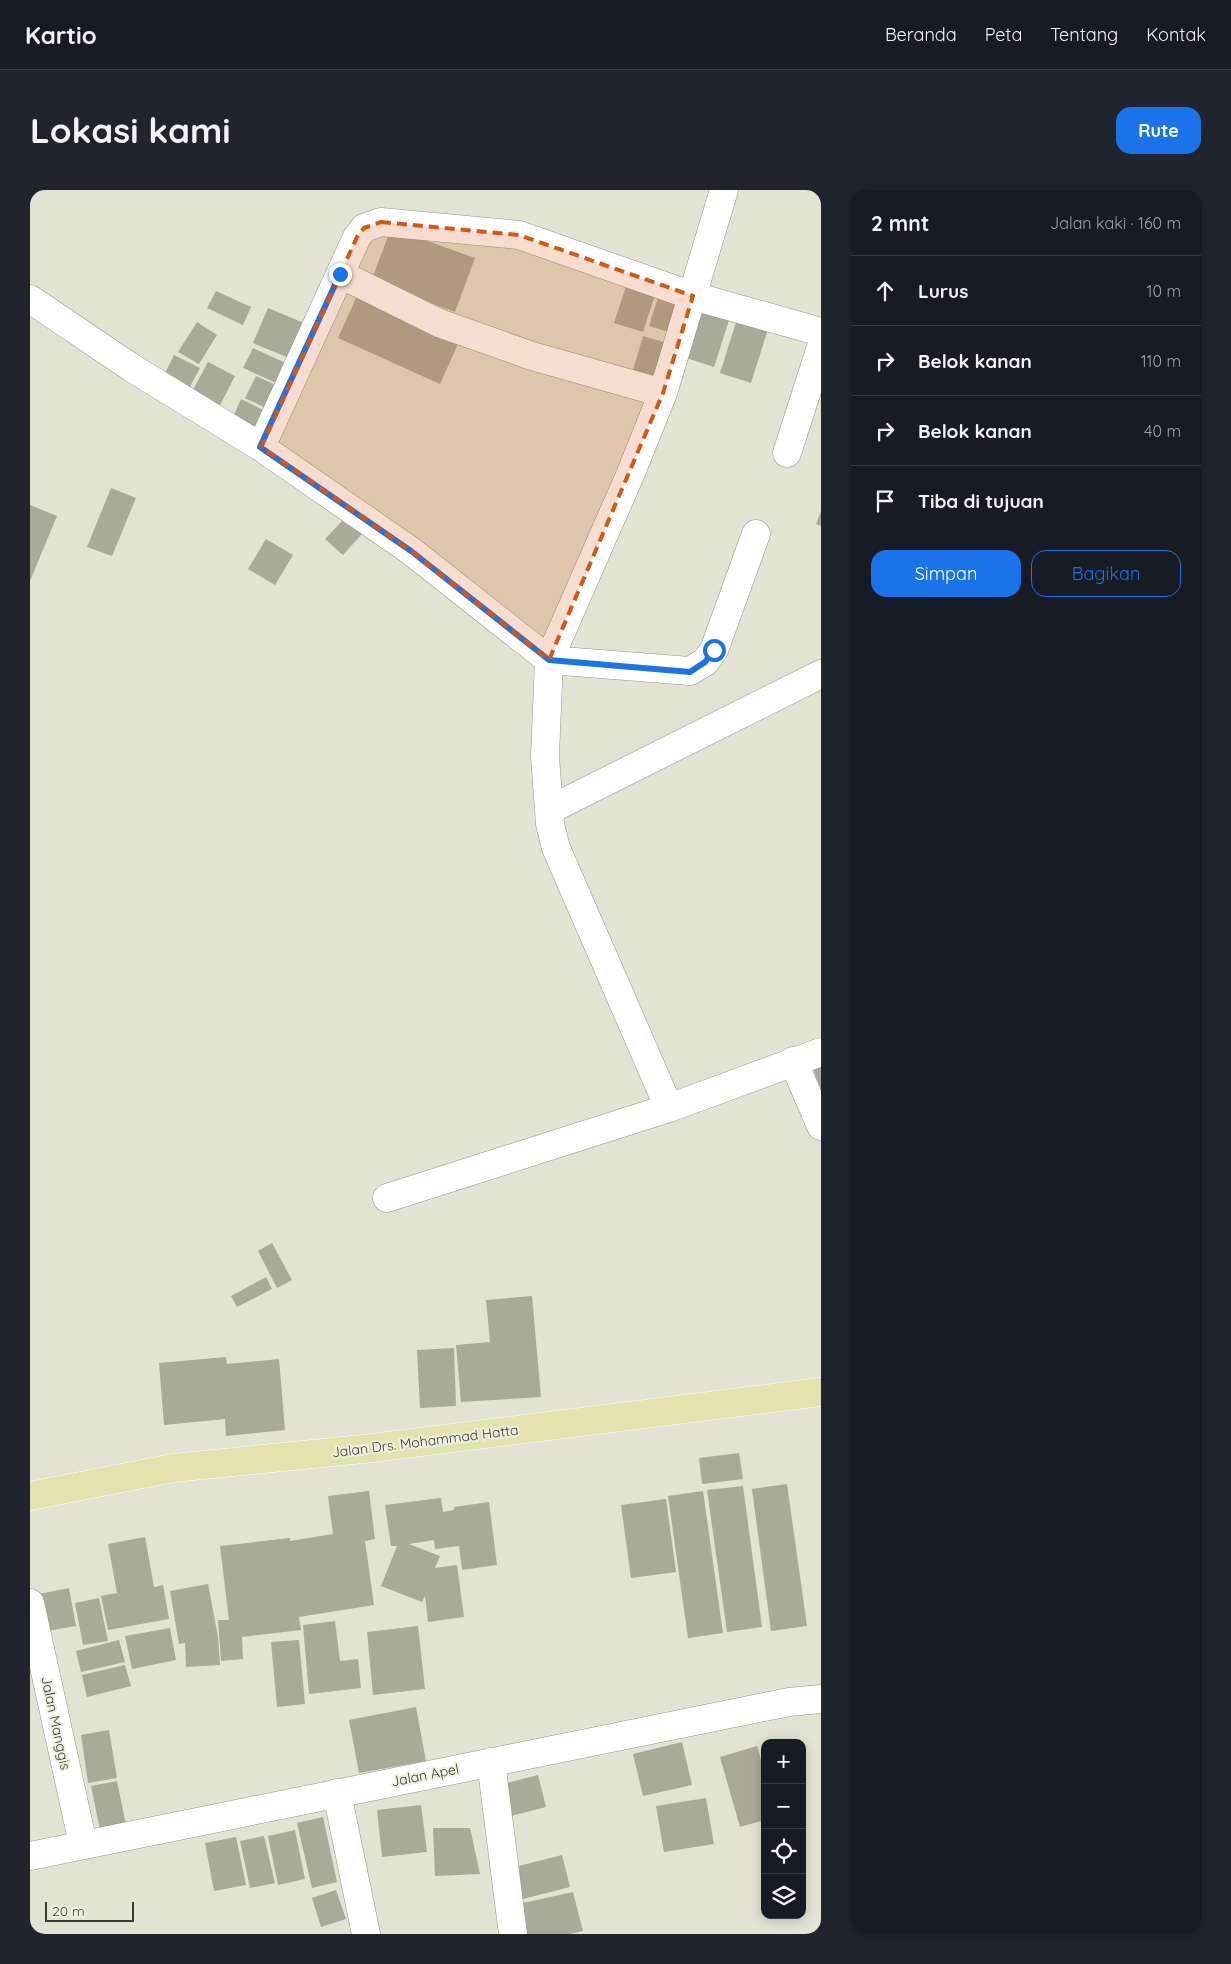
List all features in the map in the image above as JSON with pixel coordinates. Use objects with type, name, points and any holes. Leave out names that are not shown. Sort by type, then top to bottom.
[{"type":"main road","name":"Jalan Drs. Mohammad Hatta","points":[[30,1496],[173,1468],[383,1447],[821,1392]]},
{"type":"street","points":[[669,1108],[552,827],[545,756],[549,660],[630,475],[663,393],[724,190]]},
{"type":"street","points":[[260,447],[357,237],[364,228],[381,222],[519,235],[693,296],[821,332]]},
{"type":"street","points":[[340,274],[447,327],[532,356],[663,393]]},
{"type":"street","points":[[30,299],[132,368],[260,447],[411,551],[549,660],[690,672],[705,662],[714,650],[756,534]]},
{"type":"street","points":[[786,453],[821,347]]},
{"type":"street","points":[[552,827],[821,674]]},
{"type":"street","points":[[387,1198],[669,1108],[821,1052]]},
{"type":"street","points":[[793,1061],[821,1126]]},
{"type":"street","name":"Jalan Manggis","points":[[30,1602],[83,1844]]},
{"type":"street","name":"Jalan Apel","points":[[30,1856],[789,1702],[821,1699]]},
{"type":"street","points":[[491,1762],[510,1923],[513,1934]]},
{"type":"street","points":[[337,1793],[366,1934]]},
{"type":"highlighted area","points":[[381,222],[519,235],[693,296],[663,393],[549,660],[411,551],[261,447],[357,237],[364,228]]},
{"type":"building","points":[[391,228],[475,258],[455,312],[371,282]]},
{"type":"building","points":[[628,280],[657,289],[643,332],[614,323]]},
{"type":"building","points":[[661,288],[684,295],[672,333],[649,326]]},
{"type":"building","points":[[360,289],[462,335],[440,384],[338,338]]},
{"type":"building","points":[[216,291],[251,307],[243,325],[207,308]]},
{"type":"building","points":[[695,302],[731,314],[714,367],[677,355]]},
{"type":"building","points":[[268,308],[311,326],[296,361],[253,343]]},
{"type":"building","points":[[737,319],[768,329],[751,383],[720,373]]},
{"type":"building","points":[[197,322],[217,335],[199,364],[178,352]]},
{"type":"building","points":[[643,336],[667,343],[654,384],[631,377]]},
{"type":"building","points":[[253,348],[290,365],[281,385],[243,368]]},
{"type":"building","points":[[174,355],[200,368],[186,394],[161,381]]},
{"type":"building","points":[[208,362],[235,376],[215,415],[187,401]]},
{"type":"building","points":[[256,376],[278,386],[268,409],[245,398]]},
{"type":"building","points":[[241,399],[267,412],[255,436],[230,424]]},
{"type":"building","points":[[111,488],[136,498],[112,556],[87,547]]},
{"type":"building","points":[[30,505],[57,516],[30,581]]},
{"type":"building","points":[[821,511],[821,526],[816,524]]},
{"type":"building","points":[[345,518],[362,534],[343,555],[325,539]]},
{"type":"building","points":[[266,539],[293,555],[275,585],[248,569]]},
{"type":"building","points":[[821,1066],[821,1092],[813,1068]]},
{"type":"building","points":[[272,1243],[292,1280],[277,1288],[258,1251]]},
{"type":"building","points":[[266,1277],[272,1289],[237,1307],[231,1296]]},
{"type":"building","points":[[532,1296],[541,1397],[461,1402],[456,1345],[490,1342],[486,1300]]},
{"type":"building","points":[[454,1348],[456,1406],[420,1408],[417,1350]]},
{"type":"building","points":[[226,1357],[227,1364],[279,1359],[285,1430],[226,1436],[225,1419],[164,1425],[159,1363]]},
{"type":"building","points":[[739,1453],[743,1479],[702,1484],[699,1458]]},
{"type":"building","points":[[787,1484],[807,1626],[771,1631],[752,1489]]},
{"type":"building","points":[[743,1486],[762,1627],[727,1632],[707,1490]]},
{"type":"building","points":[[369,1491],[375,1539],[365,1541],[374,1605],[299,1617],[301,1630],[242,1637],[243,1659],[221,1661],[218,1620],[229,1620],[220,1546],[290,1538],[290,1541],[333,1534],[328,1496]]},
{"type":"building","points":[[703,1491],[723,1633],[688,1638],[668,1496]]},
{"type":"building","points":[[441,1498],[443,1512],[454,1510],[454,1507],[489,1502],[497,1565],[462,1570],[459,1546],[435,1549],[434,1540],[409,1544],[440,1556],[435,1568],[457,1565],[464,1617],[428,1622],[425,1596],[422,1602],[381,1586],[397,1546],[391,1546],[385,1505]]},
{"type":"building","points":[[666,1499],[676,1572],[631,1578],[621,1505]]},
{"type":"building","points":[[145,1537],[154,1587],[163,1585],[169,1619],[108,1630],[101,1596],[117,1593],[108,1544]]},
{"type":"building","points":[[208,1584],[218,1637],[220,1665],[186,1667],[185,1643],[179,1644],[170,1591]]},
{"type":"building","points":[[69,1588],[76,1626],[47,1631],[39,1594]]},
{"type":"building","points":[[99,1598],[108,1641],[83,1645],[75,1603]]},
{"type":"building","points":[[335,1621],[340,1661],[358,1659],[361,1688],[309,1694],[303,1625]]},
{"type":"building","points":[[418,1626],[425,1689],[373,1695],[367,1632]]},
{"type":"building","points":[[170,1628],[176,1660],[132,1669],[125,1636]]},
{"type":"building","points":[[119,1640],[125,1662],[81,1672],[76,1651]]},
{"type":"building","points":[[299,1640],[305,1704],[277,1707],[271,1642]]},
{"type":"building","points":[[125,1665],[131,1686],[87,1697],[82,1675]]},
{"type":"building","points":[[416,1707],[426,1761],[359,1773],[349,1720]]},
{"type":"building","points":[[109,1730],[117,1778],[88,1783],[81,1735]]},
{"type":"building","points":[[682,1742],[692,1785],[643,1796],[633,1754]]},
{"type":"building","points":[[757,1746],[761,1760],[761,1821],[740,1827],[720,1757]]},
{"type":"building","points":[[538,1775],[546,1807],[503,1818],[495,1786]]},
{"type":"building","points":[[117,1781],[126,1825],[100,1830],[91,1786]]},
{"type":"building","points":[[706,1798],[714,1844],[664,1852],[656,1806]]},
{"type":"building","points":[[421,1805],[427,1852],[382,1857],[377,1810]]},
{"type":"building","points":[[323,1817],[337,1882],[312,1888],[297,1823]]},
{"type":"building","points":[[433,1828],[470,1828],[480,1874],[435,1876]]},
{"type":"building","points":[[295,1830],[305,1879],[278,1885],[268,1836]]},
{"type":"building","points":[[264,1836],[275,1883],[250,1888],[240,1841]]},
{"type":"building","points":[[236,1837],[246,1885],[214,1891],[205,1843]]},
{"type":"building","points":[[562,1855],[570,1887],[515,1901],[507,1869]]},
{"type":"building","points":[[336,1890],[346,1919],[321,1927],[312,1898]]},
{"type":"building","points":[[573,1892],[583,1931],[570,1934],[516,1934],[509,1906]]},
{"type":"route","points":[[340,274],[260,447],[411,551],[549,660],[690,672],[705,662],[714,650]]}]
